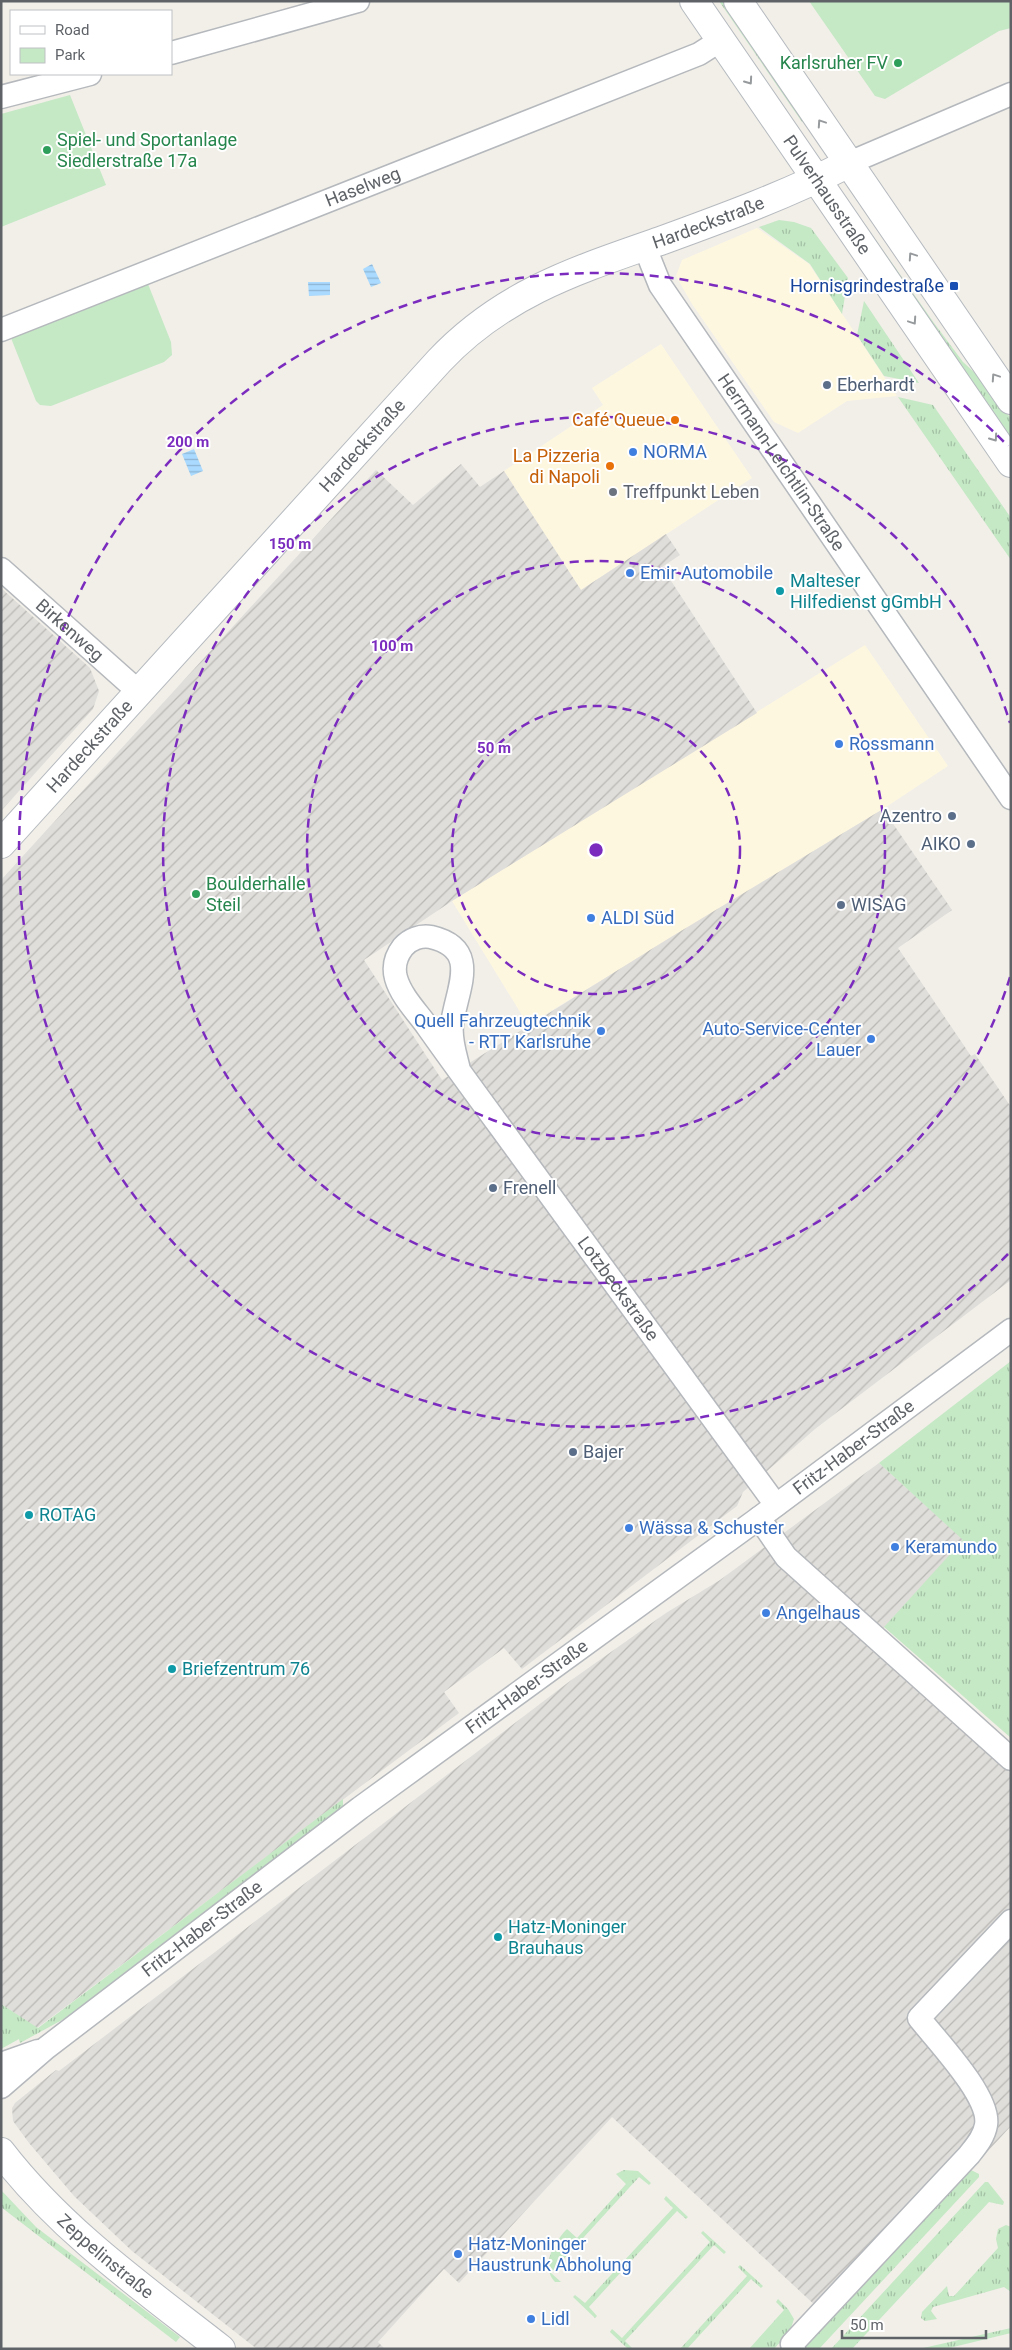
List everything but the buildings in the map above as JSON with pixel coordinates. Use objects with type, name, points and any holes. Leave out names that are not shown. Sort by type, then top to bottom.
[{"type":"street","points":[[172,53],[358,1]]},
{"type":"street","name":"Pulverhausstraße","points":[[694,1],[1011,463]]},
{"type":"street","name":"Pulverhausstraße","points":[[738,1],[1011,400]]},
{"type":"street","name":"Haselweg","points":[[1,330],[699,54],[721,40]]},
{"type":"street","points":[[1,97],[86,75]]},
{"type":"street","points":[[849,163],[1011,94]]},
{"type":"street","name":"Hardeckstraße","points":[[1,844],[454,345],[499,309],[549,282],[644,245],[770,200],[849,163]]},
{"type":"street","name":"Herrmann-Leichtlin-Straße","points":[[644,245],[660,285],[1011,798]]},
{"type":"street","name":"Birkenweg","points":[[1,569],[139,692]]},
{"type":"street","name":"Lotzbeckstraße","points":[[459,1070],[452,1037],[452,1025],[463,977],[459,956],[448,944],[437,938],[426,936],[414,939],[404,945],[398,954],[394,969],[397,981],[459,1070],[768,1512],[786,1557],[1011,1759]]},
{"type":"street","name":"Fritz-Haber-Straße","points":[[1,2087],[46,2048],[360,1808],[768,1512],[1011,1330]]},
{"type":"street","points":[[794,2349],[792,2344],[969,2155],[981,2139],[986,2126],[986,2113],[979,2095],[919,2018],[1011,1921]]},
{"type":"street","name":"Fritz-Haber-Straße","points":[[1,2064],[46,2048]]},
{"type":"street","name":"Zeppelinstraße","points":[[1,2152],[34,2191],[78,2236],[221,2349]]},
{"type":"shaded area","points":[[757,228],[809,264],[897,396],[847,401],[798,433],[774,422],[692,304],[676,276],[682,260]]},
{"type":"shaded area","points":[[661,344],[752,478],[581,590],[504,471],[603,405],[592,388]]},
{"type":"shaded area","points":[[461,464],[480,487],[504,471],[581,590],[666,534],[680,555],[662,567],[757,713],[452,901],[364,960],[442,1080],[666,940],[883,809],[952,910],[898,948],[971,1056],[975,1054],[1011,1107],[1011,1280],[815,1429],[743,1492],[737,1506],[522,1669],[504,1648],[444,1692],[459,1713],[37,2028],[1,2004],[1,880],[376,470],[413,505]]},
{"type":"shaded area","points":[[1,588],[90,668],[99,691],[93,709],[1,811]]},
{"type":"shaded area","points":[[865,645],[948,766],[883,809],[528,1025],[452,901]]},
{"type":"shaded area","name":"Hatz-Moninger Brauhaus","points":[[879,1463],[964,1540],[867,1646],[1011,1774],[1011,2126],[832,2321],[612,2117],[459,2283],[444,2269],[378,2342],[385,2349],[257,2349],[132,2251],[74,2196],[13,2121],[12,2108],[15,2103],[570,1681],[666,1613],[720,1580]]},
{"type":"green space","points":[[719,1],[725,1],[806,119],[802,122]]},
{"type":"green space","name":"Karlsruher FV","points":[[809,1],[1011,1],[1011,28],[999,31],[885,99],[875,96]]},
{"type":"green space","name":"Spiel- und Sportanlage Siedlerstraße 17a","points":[[70,95],[106,185],[1,227],[1,114]]},
{"type":"green space","points":[[779,220],[794,222],[811,228],[848,278],[842,314],[810,264],[759,227]]},
{"type":"green space","points":[[864,223],[963,362],[985,382],[1011,419],[1011,445],[861,225]]},
{"type":"green space","points":[[148,284],[171,342],[172,355],[164,362],[51,406],[40,405],[36,401],[11,338]]},
{"type":"green space","points":[[864,301],[919,383],[884,376],[857,335]]},
{"type":"green space","points":[[898,397],[933,405],[1011,518],[1011,560]]},
{"type":"green space","points":[[1011,1361],[1011,1738],[884,1627],[963,1540],[879,1463]]},
{"type":"green space","points":[[343,1799],[343,1808],[102,1994],[62,2020],[20,2043],[19,2039],[1,2049],[1,2004],[38,2028]]},
{"type":"green space","points":[[969,2169],[979,2174],[979,2177],[819,2349],[805,2349],[805,2344]]},
{"type":"green space","points":[[624,2170],[638,2171],[651,2183],[649,2185],[639,2177],[551,2273],[561,2282],[555,2282],[549,2269],[550,2254],[554,2247],[567,2229],[577,2238],[626,2184],[616,2174]]},
{"type":"green space","points":[[985,2182],[988,2182],[1004,2202],[1003,2205],[989,2202],[852,2349],[831,2349]]},
{"type":"green space","points":[[1,2190],[36,2227],[180,2337],[176,2342],[1,2207]]},
{"type":"green space","points":[[666,2196],[688,2217],[686,2219],[677,2211],[589,2307],[597,2316],[595,2318],[573,2297],[575,2295],[585,2303],[673,2208],[664,2199]]},
{"type":"green space","points":[[1006,2225],[1011,2227],[1011,2292],[1004,2287],[933,2307],[931,2311],[937,2319],[925,2321],[921,2318],[922,2312],[947,2286],[949,2296],[954,2296],[998,2248],[996,2239],[998,2229]]},
{"type":"green space","points":[[703,2231],[726,2252],[724,2254],[714,2245],[625,2341],[633,2349],[628,2349],[610,2332],[612,2329],[622,2338],[710,2242],[701,2233]]},
{"type":"green space","points":[[740,2265],[763,2286],[761,2288],[751,2279],[687,2349],[680,2349],[747,2276],[738,2267]]},
{"type":"green space","points":[[778,2299],[788,2309],[794,2319],[790,2331],[774,2349],[749,2349],[784,2310],[776,2302]]},
{"type":"green space","points":[[1011,2328],[1011,2333],[945,2349],[919,2349]]},
{"type":"water","points":[[372,264],[381,283],[371,287],[363,269]]},
{"type":"water","points":[[308,282],[330,282],[330,295],[309,296]]},
{"type":"water","points":[[194,449],[203,471],[191,476],[182,454]]},
{"type":"place","name":"Karlsruher FV","points":[[898,63]]},
{"type":"place","name":"Spiel- und Sportanlage Siedlerstraße 17a","points":[[47,150]]},
{"type":"place","name":"Hornisgrindestraße","points":[[954,286]]},
{"type":"place","name":"Eberhardt","points":[[827,385]]},
{"type":"place","name":"Café Queue","points":[[675,420]]},
{"type":"place","name":"NORMA","points":[[633,452]]},
{"type":"place","name":"La Pizzeria di Napoli","points":[[610,466]]},
{"type":"place","name":"Treffpunkt Leben","points":[[613,492]]},
{"type":"place","name":"Emir Automobile","points":[[630,573]]},
{"type":"place","name":"Malteser Hilfedienst gGmbH","points":[[780,591]]},
{"type":"place","name":"Rossmann","points":[[839,744]]},
{"type":"place","name":"Azentro","points":[[952,816]]},
{"type":"place","name":"AIKO","points":[[971,844]]},
{"type":"place","name":"Boulderhalle Steil","points":[[196,894]]},
{"type":"place","name":"WISAG","points":[[841,905]]},
{"type":"place","name":"ALDI Süd","points":[[591,918]]},
{"type":"place","name":"Quell Fahrzeugtechnik - RTT Karlsruhe","points":[[601,1031]]},
{"type":"place","name":"Auto-Service-Center Lauer","points":[[871,1039]]},
{"type":"place","name":"Frenell","points":[[493,1188]]},
{"type":"place","name":"Bajer","points":[[573,1452]]},
{"type":"place","name":"ROTAG","points":[[29,1515]]},
{"type":"place","name":"Wässa & Schuster","points":[[629,1528]]},
{"type":"place","name":"Keramundo","points":[[895,1547]]},
{"type":"place","name":"Angelhaus","points":[[766,1613]]},
{"type":"place","name":"Briefzentrum 76","points":[[172,1669]]},
{"type":"place","name":"Hatz-Moninger Brauhaus","points":[[498,1937]]},
{"type":"place","name":"Hatz-Moninger Haustrunk Abholung","points":[[458,2254]]},
{"type":"place","name":"Lidl","points":[[531,2319]]}]
